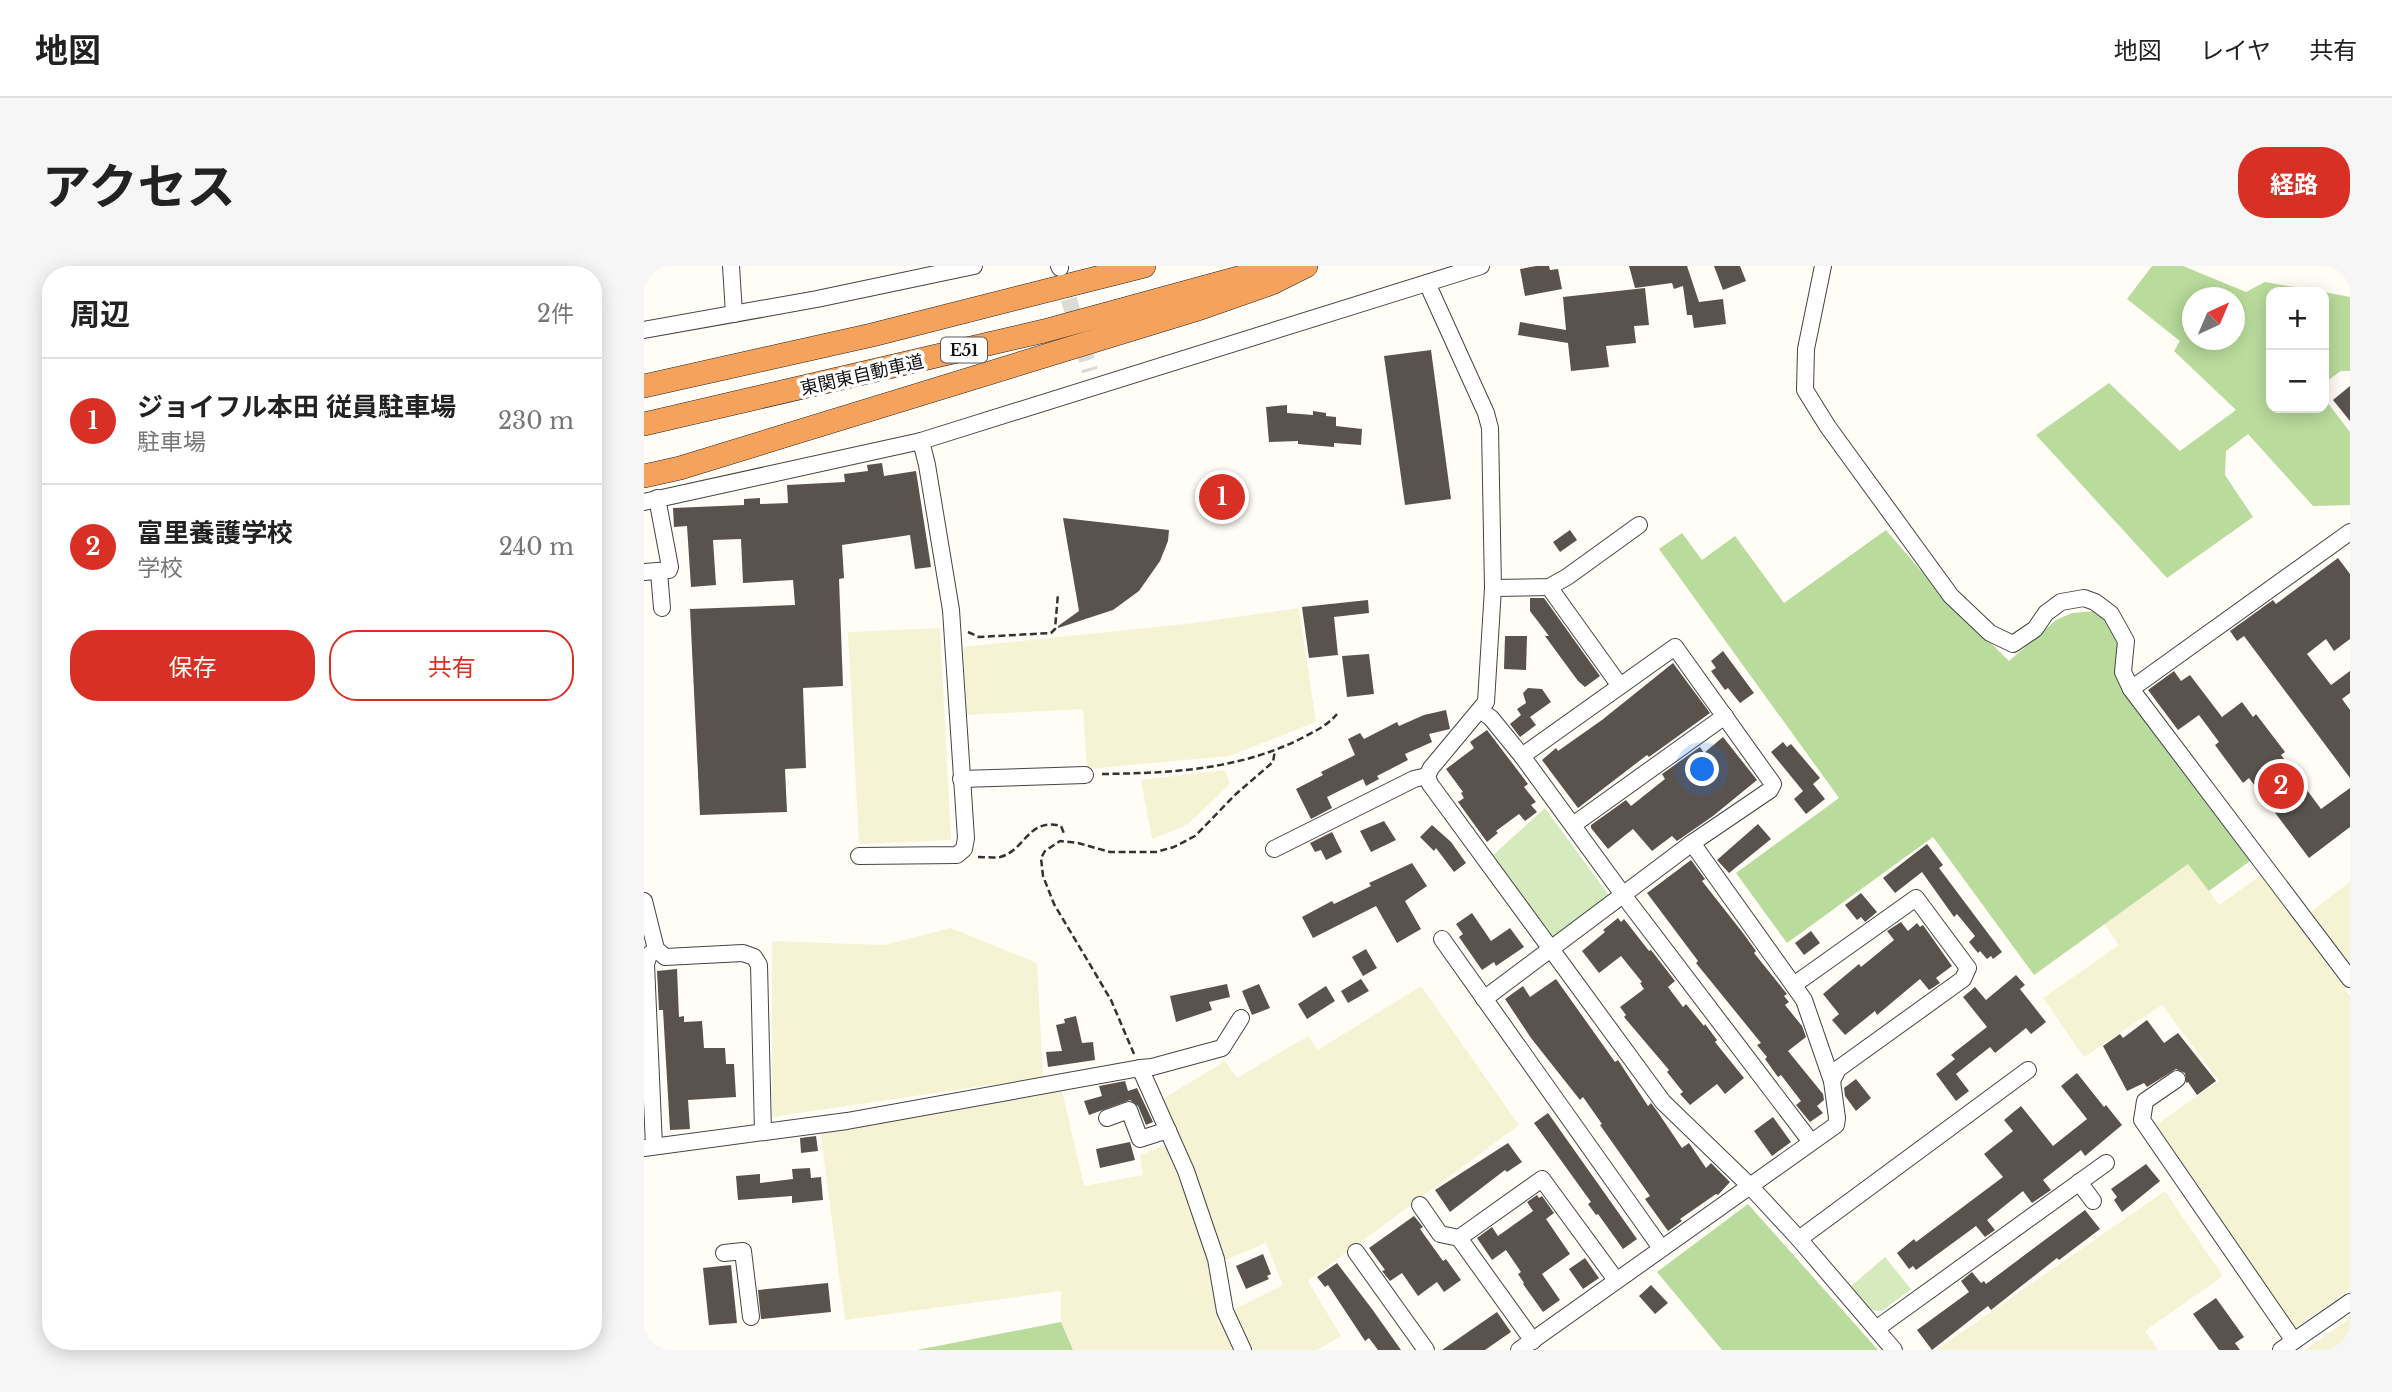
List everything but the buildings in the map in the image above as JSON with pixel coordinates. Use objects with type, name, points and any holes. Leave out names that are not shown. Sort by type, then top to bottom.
[{"type":"highway","name":"東関東自動車道","points":[[644,386],[872,335],[1144,266]]},
{"type":"highway","name":"東関東自動車道","points":[[644,424],[1030,334],[1281,266]]},
{"type":"highway","points":[[644,476],[680,468],[1202,308],[1272,283],[1306,266]]},
{"type":"street","points":[[731,266],[734,314]]},
{"type":"street","points":[[644,330],[931,277],[974,266]]},
{"type":"street","points":[[662,608],[651,572],[668,570],[670,567],[651,500],[921,441],[1092,379],[1481,266]]},
{"type":"street","points":[[1823,266],[1806,349],[1805,390],[1899,527],[1951,596],[1990,633],[2013,644],[2035,629],[2046,613],[2061,602],[2084,598],[2095,602],[2111,614],[2126,641],[2123,672],[2132,689],[2350,979]]},
{"type":"street","points":[[1427,283],[1486,413],[1490,428],[1493,588],[1486,702],[1427,776]]},
{"type":"street","points":[[859,856],[957,855],[964,849],[951,610],[921,441]]},
{"type":"street","points":[[1493,588],[1549,587],[1639,525]]},
{"type":"street","points":[[2132,689],[2350,533]]},
{"type":"street","points":[[1549,587],[1620,686]]},
{"type":"street","points":[[1484,999],[1692,843],[1770,790],[1773,784],[1675,647],[1522,755]]},
{"type":"street","points":[[1480,711],[1491,718],[1522,755],[1623,895],[1811,1142]]},
{"type":"street","points":[[1573,825],[1725,716]]},
{"type":"street","points":[[961,779],[1085,775]]},
{"type":"street","points":[[1274,849],[1414,779],[1427,776]]},
{"type":"street","points":[[1427,776],[1434,792],[1664,1102],[1750,1186],[1894,1350]]},
{"type":"street","points":[[1420,1205],[1440,1234],[1459,1238],[1526,1345],[1836,1125],[1832,1081],[1804,1000],[1692,843]]},
{"type":"street","points":[[1794,984],[1916,898],[1968,968],[1962,979],[1838,1069],[1832,1081]]},
{"type":"street","points":[[644,901],[656,949],[665,957],[743,953],[754,957],[759,965],[763,1132]]},
{"type":"street","points":[[1442,939],[1661,1248]]},
{"type":"street","points":[[656,949],[649,955],[646,964],[649,1147],[847,1121],[1152,1068],[1222,1048],[1241,1018]]},
{"type":"street","points":[[1140,1068],[1186,1171],[1216,1259],[1225,1311],[1242,1350]]},
{"type":"street","points":[[1799,1239],[2028,1070]]},
{"type":"street","points":[[2177,1079],[2145,1101],[2142,1120],[2288,1345],[2350,1302]]},
{"type":"street","points":[[1107,1118],[1129,1110],[1140,1139],[1168,1130]]},
{"type":"street","points":[[1876,1329],[2106,1163]]},
{"type":"street","points":[[1459,1238],[1542,1178],[1616,1280]]},
{"type":"street","points":[[2079,1182],[2093,1201]]},
{"type":"street","points":[[724,1253],[743,1251],[751,1317]]},
{"type":"street","points":[[1356,1252],[1426,1350]]},
{"type":"path","points":[[966,627],[972,636],[979,637],[1051,633],[1055,629],[1059,594]]},
{"type":"path","points":[[1085,775],[1157,773],[1238,763],[1275,750],[1329,724],[1337,714]]},
{"type":"path","points":[[1140,1068],[1111,1000],[1054,904],[1043,876],[1041,858],[1045,851],[1060,841],[1110,852],[1156,852],[1174,847],[1195,836],[1236,794],[1273,762],[1275,750]]},
{"type":"path","points":[[971,857],[1001,857],[1038,827],[1051,823],[1061,826],[1065,836]]},
{"type":"shaded area","points":[[1299,608],[1316,722],[1229,756],[1087,769],[1083,709],[967,715],[963,647],[1194,623]]},
{"type":"shaded area","points":[[940,628],[951,840],[859,844],[848,632]]},
{"type":"shaded area","points":[[1225,770],[1230,784],[1187,825],[1152,839],[1141,780]]},
{"type":"shaded area","points":[[2189,863],[2219,905],[2261,875],[2350,996],[2350,1289],[2293,1330],[2153,1127],[2219,1081],[2162,1005],[2084,1057],[2043,998],[2119,945],[2104,924]]},
{"type":"shaded area","points":[[2350,882],[2350,967],[2309,913]]},
{"type":"shaded area","points":[[951,928],[1037,963],[1043,1077],[772,1117],[772,941],[884,945]]},
{"type":"shaded area","points":[[1421,986],[1519,1125],[1308,1281],[1341,1336],[1317,1350],[1252,1350],[1233,1310],[1283,1285],[1266,1243],[1226,1260],[1161,1100],[1225,1061],[1237,1078],[1308,1036],[1318,1050]]},
{"type":"shaded area","points":[[1062,1090],[1084,1186],[1143,1175],[1140,1155],[1166,1145],[1208,1255],[1238,1350],[1073,1350],[1061,1322],[1061,1291],[845,1320],[820,1129]]},
{"type":"shaded area","points":[[2165,1191],[2223,1276],[2145,1331],[2158,1350],[1936,1350]]},
{"type":"shaded area","points":[[2350,1318],[2350,1350],[2305,1350]]},
{"type":"green space","points":[[2152,266],[2183,266],[2234,287],[2182,287],[2182,350],[2245,350],[2245,292],[2265,282],[2294,287],[2266,287],[2266,413],[2329,413],[2329,405],[2350,432],[2350,505],[2313,506],[2248,434],[2226,451],[2225,475],[2253,517],[2167,578],[2036,435],[2109,383],[2180,451],[2236,410],[2174,351],[2180,341],[2127,299]]},
{"type":"green space","points":[[2329,293],[2350,297],[2350,371],[2341,371],[2329,379]]},
{"type":"green space","points":[[1886,530],[1941,594],[2009,661],[2056,620],[2072,613],[2096,611],[2107,617],[2121,643],[2118,676],[2254,858],[2209,891],[2188,864],[2034,975],[1933,837],[1787,943],[1736,873],[1839,798],[1659,549],[1682,533],[1702,560],[1735,536],[1784,603]]},
{"type":"green space","points":[[1545,808],[1608,894],[1608,900],[1556,940],[1492,856]]},
{"type":"green space","points":[[1748,1204],[1878,1350],[1722,1350],[1657,1272]]},
{"type":"green space","points":[[1885,1257],[1911,1289],[1882,1311],[1869,1310],[1850,1287]]},
{"type":"green space","points":[[1061,1322],[1073,1350],[917,1350]]},
{"type":"tunnel","points":[[1062,276],[1090,371]]},
{"type":"place","name":"ジョイフル本田 従員駐車場","points":[[1222,497]]},
{"type":"place","name":"富里養護学校","points":[[2281,786]]}]
